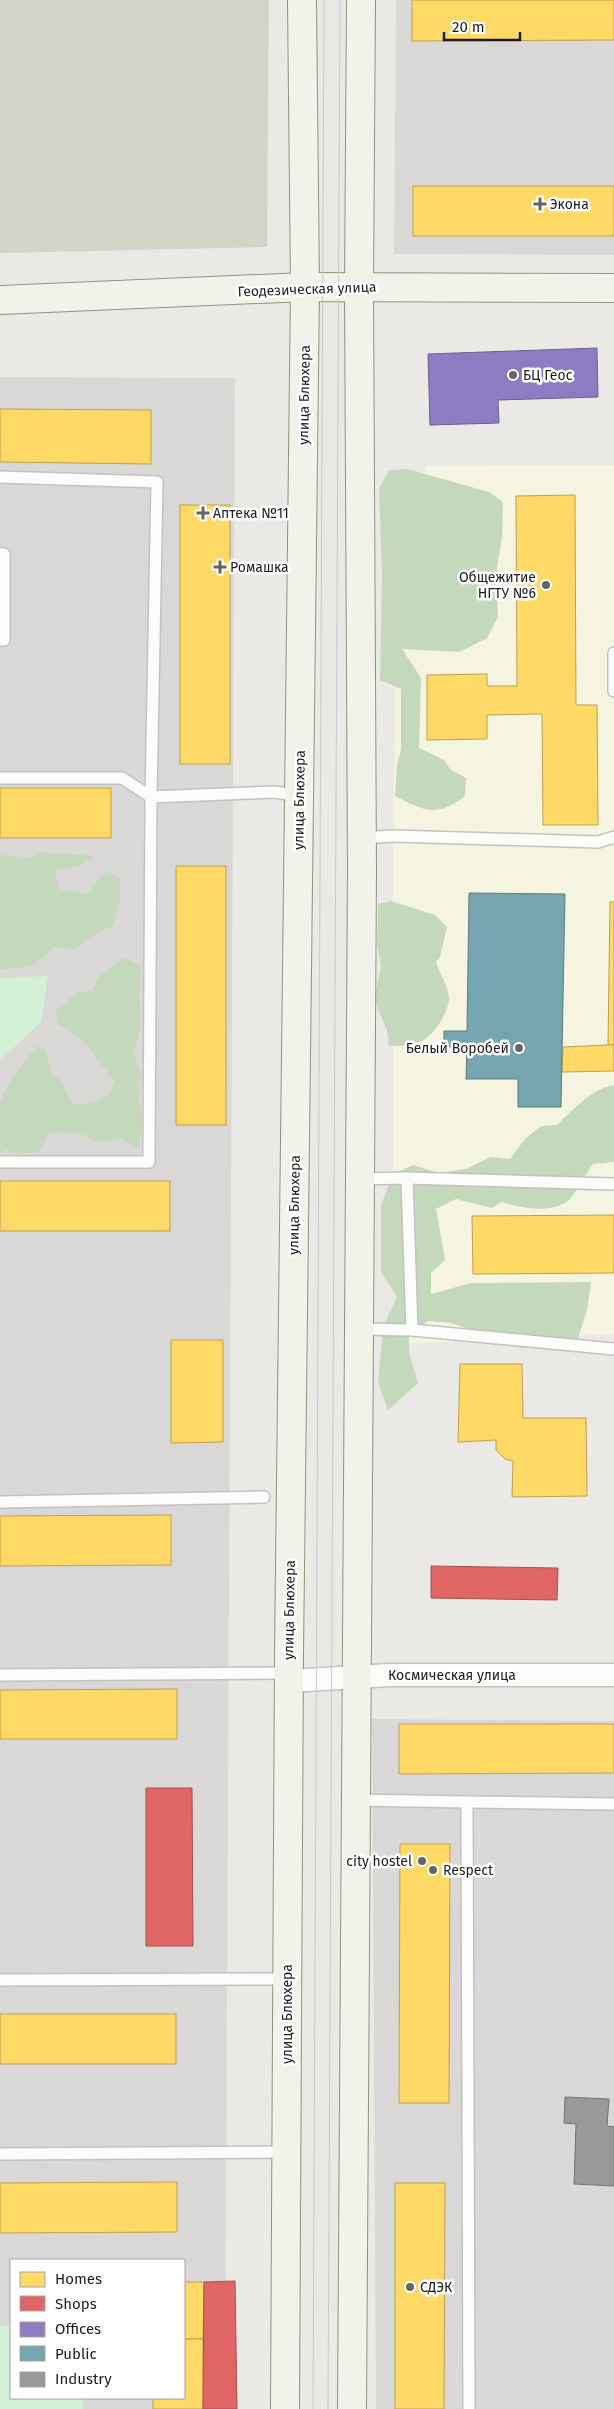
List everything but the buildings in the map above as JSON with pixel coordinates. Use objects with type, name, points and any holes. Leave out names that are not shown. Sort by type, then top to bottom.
[{"type":"street","name":"улица Блюхера","points":[[285,2409],[287,1979],[305,287],[302,0]]},
{"type":"street","points":[[352,2409],[358,1677],[361,0]]},
{"type":"street","name":"Геодезическая улица","points":[[0,300],[305,287],[614,288]]},
{"type":"street","name":"Космическая улица","points":[[290,1677],[614,1675]]},
{"type":"lane","points":[[0,477],[157,482],[151,797],[149,1162],[0,1162]]},
{"type":"lane","points":[[0,554],[4,554],[4,640],[0,640]]},
{"type":"lane","points":[[614,653],[614,691]]},
{"type":"lane","points":[[0,778],[122,778],[151,797],[275,792],[299,796]]},
{"type":"lane","points":[[361,838],[393,836],[598,842],[614,837]]},
{"type":"lane","points":[[407,1178],[412,1330]]},
{"type":"lane","points":[[359,1179],[407,1178],[614,1184]]},
{"type":"lane","points":[[358,1329],[412,1330],[614,1349]]},
{"type":"lane","points":[[0,1502],[264,1497]]},
{"type":"lane","points":[[0,1675],[290,1677]]},
{"type":"lane","points":[[356,1800],[614,1804]]},
{"type":"lane","points":[[467,1802],[469,2409]]},
{"type":"lane","points":[[0,1980],[287,1979]]},
{"type":"lane","points":[[0,2154],[286,2152]]},
{"type":"shaded area","points":[[0,0],[269,0],[267,247],[0,253]]},
{"type":"shaded area","points":[[396,0],[614,0],[614,255],[394,254]]},
{"type":"shaded area","points":[[0,377],[235,378],[225,2409],[0,2409]]},
{"type":"shaded area","points":[[614,465],[614,1334],[399,1344],[393,1179],[393,836],[398,540],[422,537],[425,466]]},
{"type":"shaded area","points":[[407,469],[489,492],[503,502],[502,537],[496,574],[498,617],[487,638],[459,652],[402,649],[421,678],[419,748],[444,760],[451,770],[466,778],[465,796],[455,803],[438,810],[423,808],[395,796],[397,766],[401,749],[401,689],[380,680],[382,575],[379,489],[389,470]]},
{"type":"shaded area","points":[[41,852],[94,856],[82,865],[55,871],[59,889],[86,894],[107,871],[120,879],[120,899],[113,926],[97,933],[75,949],[53,947],[30,966],[0,969],[0,855],[32,858]]},
{"type":"shaded area","points":[[391,901],[435,915],[447,927],[440,957],[436,962],[449,994],[446,1010],[430,1035],[420,1042],[404,1046],[389,1046],[387,1030],[374,1000],[381,966],[377,944],[378,904]]},
{"type":"shaded area","points":[[124,958],[142,965],[139,998],[141,1026],[133,1053],[141,1073],[139,1102],[143,1123],[137,1150],[122,1139],[98,1142],[84,1135],[58,1132],[49,1133],[39,1152],[17,1154],[6,1150],[0,1153],[0,1103],[11,1080],[37,1046],[45,1050],[52,1072],[61,1081],[73,1105],[94,1102],[110,1094],[114,1080],[84,1042],[69,1030],[57,1024],[56,1011],[75,993],[92,990],[100,975]]},
{"type":"shaded area","points":[[614,1085],[614,1162],[593,1164],[568,1201],[561,1205],[535,1209],[502,1202],[492,1208],[456,1199],[436,1209],[445,1260],[431,1273],[431,1294],[471,1283],[591,1282],[587,1310],[575,1347],[522,1348],[451,1323],[428,1321],[409,1334],[409,1352],[418,1383],[388,1410],[378,1383],[383,1327],[397,1297],[381,1272],[381,1205],[393,1174],[413,1165],[439,1173],[466,1169],[491,1157],[510,1159],[525,1139],[541,1126],[557,1125],[590,1095]]},
{"type":"shaded area","points":[[372,1719],[614,1721],[614,2409],[376,2409]]},
{"type":"green space","points":[[48,976],[41,1022],[0,1061],[0,978]]},
{"type":"green space","points":[[0,2326],[10,2326],[10,2399],[83,2399],[83,2409],[0,2409]]},
{"type":"tram line","points":[[313,2409],[324,0]]},
{"type":"tram line","points":[[328,2409],[340,0]]},
{"type":"place","name":"Экона","points":[[540,204]]},
{"type":"place","name":"БЦ Геос","points":[[513,375]]},
{"type":"place","name":"Аптека №11","points":[[203,513]]},
{"type":"place","name":"Ромашка","points":[[220,567]]},
{"type":"place","name":"Общежитие НГТУ №6","points":[[546,585]]},
{"type":"place","name":"Белый Воробей","points":[[519,1048]]},
{"type":"place","name":"city hostel","points":[[422,1861]]},
{"type":"place","name":"Respect","points":[[433,1870]]},
{"type":"place","name":"СДЭК","points":[[410,2287]]}]
